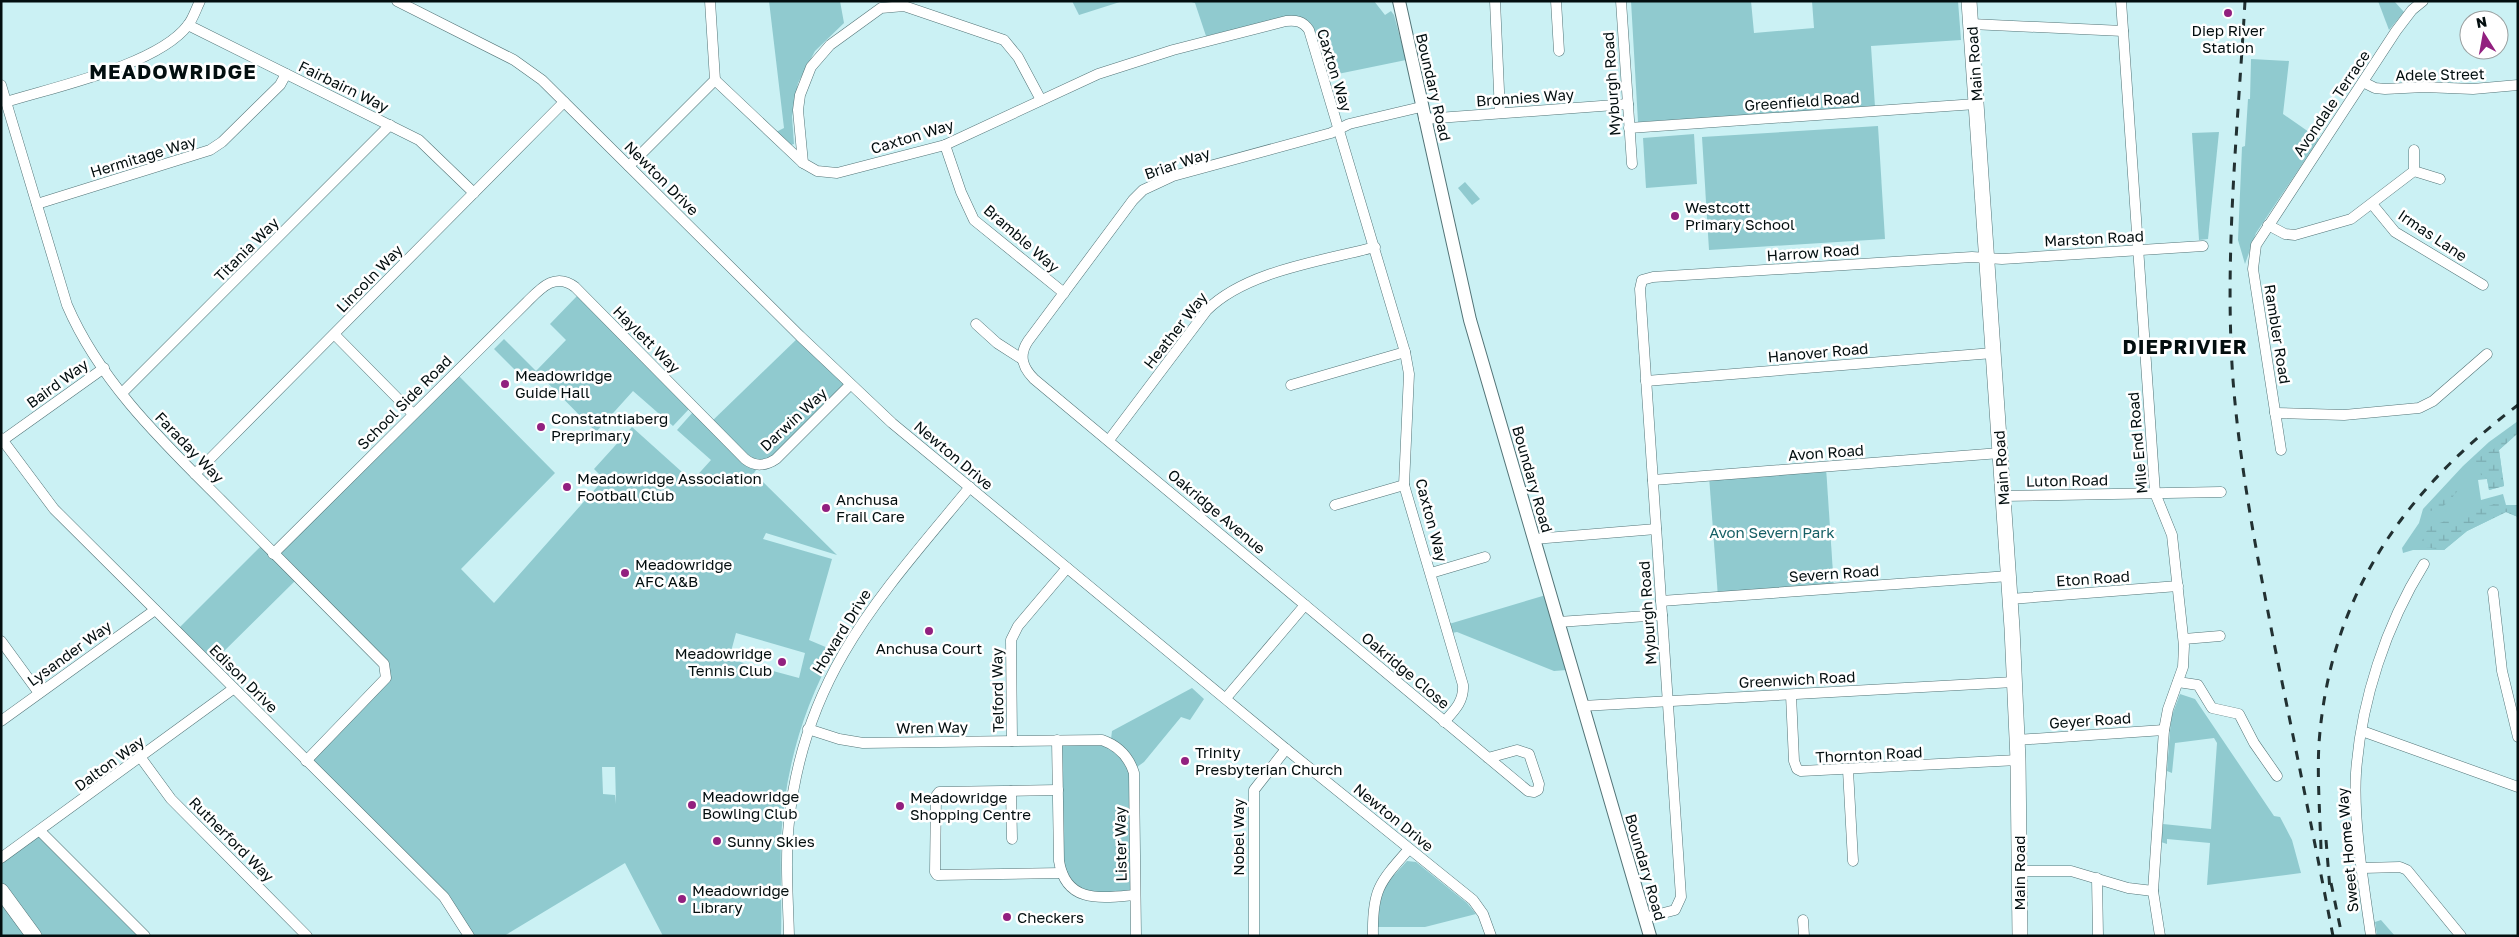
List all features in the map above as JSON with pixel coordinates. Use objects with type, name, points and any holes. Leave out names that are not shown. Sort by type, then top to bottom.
[{"type":"main road","name":"Main Road","points":[[1969,1],[2009,576],[2018,760],[2020,936]]},
{"type":"main road","points":[[1,891],[34,936]]},
{"type":"street","points":[[6,102],[142,59],[173,39],[188,25],[200,1]]},
{"type":"street","name":"Newton Drive","points":[[397,1],[514,60],[542,80],[850,385],[1286,749],[1474,900],[1483,914],[1491,936]]},
{"type":"street","points":[[629,166],[715,80],[710,1]]},
{"type":"street","name":"Boundary Road","points":[[1389,1],[1403,26]]},
{"type":"street","name":"Boundary Road","points":[[1399,1],[1462,288],[1650,936]]},
{"type":"street","points":[[1495,1],[1500,113]]},
{"type":"street","points":[[1556,1],[1559,51]]},
{"type":"street","name":"Myburgh Road","points":[[1621,1],[1632,164]]},
{"type":"street","name":"Mile End Road","points":[[2121,1],[2155,493],[2172,535],[2184,640],[2183,667],[2168,709],[2164,730],[2153,891],[2160,936]]},
{"type":"street","name":"Avondale Terrace","points":[[2268,225],[2407,16],[2423,1]]},
{"type":"street","points":[[803,163],[798,110],[800,95],[811,67],[830,45],[882,8],[904,6],[1004,40],[1018,57],[1041,100]]},
{"type":"street","name":"Caxton Way","points":[[715,80],[803,163],[816,171],[837,173],[945,146],[1098,74],[1173,50],[1292,20],[1305,24],[1375,247],[1405,352],[1409,374],[1404,485],[1431,573],[1464,694],[1460,704],[1444,722]]},
{"type":"street","points":[[1971,24],[2123,31]]},
{"type":"street","name":"Fairbairn Way","points":[[188,25],[419,140],[474,193]]},
{"type":"street","name":"Hermitage Way","points":[[37,204],[210,150],[222,142],[280,84],[286,74]]},
{"type":"street","name":"Adele Street","points":[[2363,82],[2375,88],[2386,89],[2424,86],[2472,89],[2518,85]]},
{"type":"street","name":"Faraday Way","points":[[1,85],[68,305],[77,326],[104,368],[152,430],[384,664],[386,678],[306,761]]},
{"type":"street","name":"Lincoln Way","points":[[195,474],[335,335],[564,102]]},
{"type":"street","name":"Bronnies Way","points":[[1423,113],[1500,113],[1628,104]]},
{"type":"street","name":"Greenfield Road","points":[[1629,128],[1976,104]]},
{"type":"street","name":"Briar Way","points":[[1022,359],[1025,346],[1133,200],[1143,190],[1173,176],[1338,130],[1349,124],[1423,113]]},
{"type":"street","name":"Titania Way","points":[[122,393],[390,125]]},
{"type":"street","name":"Bramble Way","points":[[945,146],[960,192],[974,220],[1064,293]]},
{"type":"street","points":[[2414,150],[2414,171]]},
{"type":"street","points":[[2268,225],[2286,234],[2295,235],[2351,219],[2414,171]]},
{"type":"street","points":[[2414,171],[2440,179]]},
{"type":"street","name":"Irmas Lane","points":[[2372,204],[2395,232],[2483,285]]},
{"type":"street","name":"Rambler Road","points":[[2268,225],[2256,244],[2253,268],[2281,450]]},
{"type":"street","name":"Marston Road","points":[[1986,258],[2002,259],[2203,246]]},
{"type":"street","name":"Heather Way","points":[[1109,440],[1207,310],[1226,293],[1265,276],[1375,247]]},
{"type":"street","name":"Harrow Road","points":[[1642,280],[1652,277],[1986,258]]},
{"type":"street","name":"Myburgh Road","points":[[1642,280],[1640,289],[1680,902],[1675,910],[1671,912],[1644,918]]},
{"type":"street","name":"School Side Road","points":[[274,554],[545,284],[560,281]]},
{"type":"street","name":"Haylett Way","points":[[560,281],[568,282],[575,287],[710,423]]},
{"type":"street","points":[[976,324],[997,343],[1022,359]]},
{"type":"street","points":[[335,335],[413,414]]},
{"type":"street","points":[[1291,386],[1405,352]]},
{"type":"street","name":"Hanover Road","points":[[1646,381],[1993,353]]},
{"type":"street","points":[[2275,413],[2344,415],[2419,408],[2433,401],[2487,354]]},
{"type":"street","name":"Oakridge Avenue","points":[[1022,359],[1026,370],[1034,379],[1305,605]]},
{"type":"street","name":"Baird Way","points":[[2,439],[104,368]]},
{"type":"street","name":"Darwin Way","points":[[710,423],[750,463],[758,465],[768,464],[850,385]]},
{"type":"street","name":"Edison Drive","points":[[2,439],[54,509],[444,897],[469,936]]},
{"type":"street","name":"Avon Road","points":[[1653,480],[2000,453]]},
{"type":"street","points":[[1336,505],[1404,485]]},
{"type":"street","name":"Howard Drive","points":[[789,936],[789,823],[800,754],[824,688],[851,639],[889,584],[970,487]]},
{"type":"street","name":"Luton Road","points":[[2003,496],[2221,492]]},
{"type":"street","points":[[1534,539],[1656,529]]},
{"type":"street","points":[[1431,573],[1485,557]]},
{"type":"street","name":"Sweet Home Way","points":[[2371,936],[2356,789],[2362,731],[2374,679],[2386,640],[2402,600],[2424,564]]},
{"type":"street","name":"Telford Way","points":[[1012,741],[1011,647],[1014,633],[1067,568]]},
{"type":"street","name":"Severn Road","points":[[1661,600],[2009,576]]},
{"type":"street","name":"Eton Road","points":[[2010,599],[2178,586]]},
{"type":"street","points":[[2493,592],[2502,671],[2518,737]]},
{"type":"street","points":[[1226,698],[1305,605]]},
{"type":"street","name":"Oakridge Close","points":[[1305,605],[1444,722],[1488,758],[1528,790],[1534,792],[1538,790],[1531,757],[1525,752],[1517,750],[1488,758]]},
{"type":"street","name":"Lysander Way","points":[[1,721],[155,610]]},
{"type":"street","points":[[1558,622],[1662,615]]},
{"type":"street","points":[[2184,640],[2220,636]]},
{"type":"street","points":[[1,641],[39,693]]},
{"type":"street","name":"Greenwich Road","points":[[1582,706],[2014,682]]},
{"type":"street","points":[[2178,682],[2198,685],[2215,710],[2239,714],[2254,743],[2277,776]]},
{"type":"street","name":"Dalton Way","points":[[2,857],[141,758],[233,689]]},
{"type":"street","name":"Thornton Road","points":[[1791,694],[1794,761],[1798,769],[1807,772],[2018,760]]},
{"type":"street","name":"Wren Way","points":[[808,729],[839,739],[863,743],[1102,740],[1117,747],[1124,754]]},
{"type":"street","name":"Geyer Road","points":[[2017,740],[2164,730]]},
{"type":"street","points":[[2362,731],[2518,787]]},
{"type":"street","points":[[1057,740],[1059,861],[1062,874],[1075,891],[1087,896],[1136,895]]},
{"type":"street","name":"Nobel Way","points":[[1254,936],[1254,790],[1286,749]]},
{"type":"street","name":"Lister Way","points":[[1124,754],[1134,773],[1136,936]]},
{"type":"street","name":"Rutherford Way","points":[[141,758],[171,799],[307,936]]},
{"type":"street","points":[[1848,770],[1853,861]]},
{"type":"street","points":[[1058,790],[943,791],[936,794],[936,874],[1062,874]]},
{"type":"street","points":[[1011,791],[1012,839]]},
{"type":"street","points":[[40,831],[145,936]]},
{"type":"street","points":[[1373,936],[1372,909],[1375,895],[1409,849]]},
{"type":"street","points":[[2363,868],[2400,868],[2407,870],[2461,936]]},
{"type":"street","points":[[2020,871],[2071,871],[2135,890],[2153,891]]},
{"type":"street","points":[[2097,878],[2098,936]]},
{"type":"street","points":[[1803,920],[1804,936]]},
{"type":"green space","points":[[769,1],[840,1],[844,23],[815,51],[798,83],[792,117],[794,144],[791,145],[776,132],[784,128]]},
{"type":"green space","points":[[1072,1],[1123,1],[1079,15]]},
{"type":"green space","points":[[1188,1],[1374,1],[1385,15],[1391,11],[1394,15],[1406,60],[1328,76],[1321,48],[1313,30],[1300,18],[1291,16],[1206,36],[1195,3]]},
{"type":"green space","points":[[1631,1],[1751,1],[1754,33],[1814,28],[1812,1],[1958,1],[1961,40],[1871,46],[1875,107],[1638,122]]},
{"type":"green space","points":[[2378,1],[2394,1],[2404,12],[2389,30]]},
{"type":"green space","points":[[2251,59],[2289,61],[2283,114],[2319,139],[2256,233],[2245,264],[2238,240],[2242,147],[2245,146],[2248,99],[2250,99]]},
{"type":"green space","points":[[1878,126],[1885,239],[1709,250],[1702,137]]},
{"type":"green space","points":[[2219,132],[2208,239],[2199,240],[2192,133]]},
{"type":"green space","points":[[1694,134],[1697,184],[1646,188],[1643,138]]},
{"type":"green space","points":[[1465,182],[1480,199],[1472,205],[1458,188]]},
{"type":"green space","points":[[577,296],[689,409],[673,426],[633,391],[596,432],[536,371],[566,340],[550,324]]},
{"type":"green space","points":[[800,336],[850,385],[776,459],[758,465],[710,423]]},
{"type":"green space","points":[[504,339],[536,371],[526,381],[494,349]]},
{"type":"green space","points":[[455,372],[555,473],[461,569],[494,603],[604,479],[594,469],[632,427],[692,481],[711,460],[677,430],[693,412],[745,464],[756,470],[754,473],[837,555],[766,533],[763,539],[832,559],[809,640],[835,651],[823,673],[804,719],[786,791],[781,840],[781,936],[663,936],[625,863],[504,936],[469,936],[454,911],[306,761],[387,674],[298,578],[209,666],[176,631],[263,544],[273,553]],"holes":[[[736,633],[805,653],[799,678],[729,659]],[[615,764],[616,804],[615,795],[603,794],[602,767],[615,767]]]},
{"type":"green space","points":[[2518,421],[2518,433],[2499,450],[2504,486],[2489,490],[2487,479],[2478,480],[2481,500],[2503,494],[2506,505],[2518,505],[2518,517],[2506,512],[2467,531],[2444,550],[2413,550],[2403,553],[2402,548],[2419,523],[2423,509],[2463,466],[2489,442]]},
{"type":"green space","points":[[2518,424],[2517,434],[2499,450],[2504,486],[2489,490],[2487,479],[2476,471],[2474,460],[2494,449],[2503,434]]},
{"type":"green space","name":"Avon Severn Park","points":[[1826,467],[1834,588],[1718,597],[1709,476]]},
{"type":"green space","points":[[2457,485],[2458,490],[2445,505],[2436,510],[2426,511],[2439,495],[2448,488]]},
{"type":"green space","points":[[2494,504],[2502,504],[2507,508],[2518,505],[2518,517],[2506,512],[2467,531],[2444,550],[2424,547],[2422,541],[2425,533],[2431,526]]},
{"type":"green space","points":[[1546,595],[1567,670],[1554,671],[1457,632],[1452,633],[1449,624]]},
{"type":"green space","points":[[1192,688],[1204,699],[1190,720],[1181,717],[1144,762],[1137,767],[1111,739],[1112,731]]},
{"type":"green space","points":[[2180,694],[2195,699],[2274,816],[2280,817],[2292,840],[2301,873],[2207,885],[2210,843],[2167,839],[2167,844],[2161,842],[2163,824],[2211,829],[2217,743],[2214,738],[2175,743],[2172,773],[2167,771],[2171,718]]},
{"type":"green space","points":[[1057,740],[1102,740],[1131,762],[1135,895],[1087,896],[1064,879]]},
{"type":"green space","points":[[40,831],[145,936],[1,936],[1,858]]},
{"type":"green space","points":[[1407,861],[1416,862],[1467,903],[1476,914],[1425,927],[1377,927],[1379,895],[1385,885]]},
{"type":"green space","points":[[2381,920],[2395,936],[2377,936],[2375,922]]},
{"type":"railway","points":[[2245,1],[2231,239],[2231,333],[2236,413],[2261,577],[2333,936]]},
{"type":"railway","points":[[2321,849],[2318,756],[2326,690],[2339,640],[2356,594],[2380,552],[2407,511],[2440,474],[2477,438],[2518,405]]},
{"type":"railway","points":[[2326,840],[2330,890]]},
{"type":"railway","points":[[2331,883],[2342,936]]},
{"type":"place","name":"Diep River Station","points":[[2228,13]]},
{"type":"place","name":"Westcott Primary School","points":[[1675,216]]},
{"type":"place","name":"Meadowridge Guide Hall","points":[[505,384]]},
{"type":"place","name":"Constatntiaberg Preprimary","points":[[541,427]]},
{"type":"place","name":"Meadowridge Association Football Club","points":[[567,487]]},
{"type":"place","name":"Anchusa Frail Care","points":[[826,508]]},
{"type":"place","name":"Meadowridge AFC A&B","points":[[625,573]]},
{"type":"place","name":"Anchusa Court","points":[[929,631]]},
{"type":"place","name":"Meadowridge Tennis Club","points":[[782,662]]},
{"type":"place","name":"Trinity Presbyterian Church","points":[[1185,761]]},
{"type":"place","name":"Meadowridge Bowling Club","points":[[692,805]]},
{"type":"place","name":"Meadowridge Shopping Centre","points":[[900,806]]},
{"type":"place","name":"Sunny Skies","points":[[717,841]]},
{"type":"place","name":"Meadowridge Library","points":[[682,899]]},
{"type":"place","name":"Checkers","points":[[1007,917]]},
{"type":"district","name":"MEADOWRIDGE","points":[[173,71]]},
{"type":"district","name":"DIEPRIVIER","points":[[2185,346]]}]
